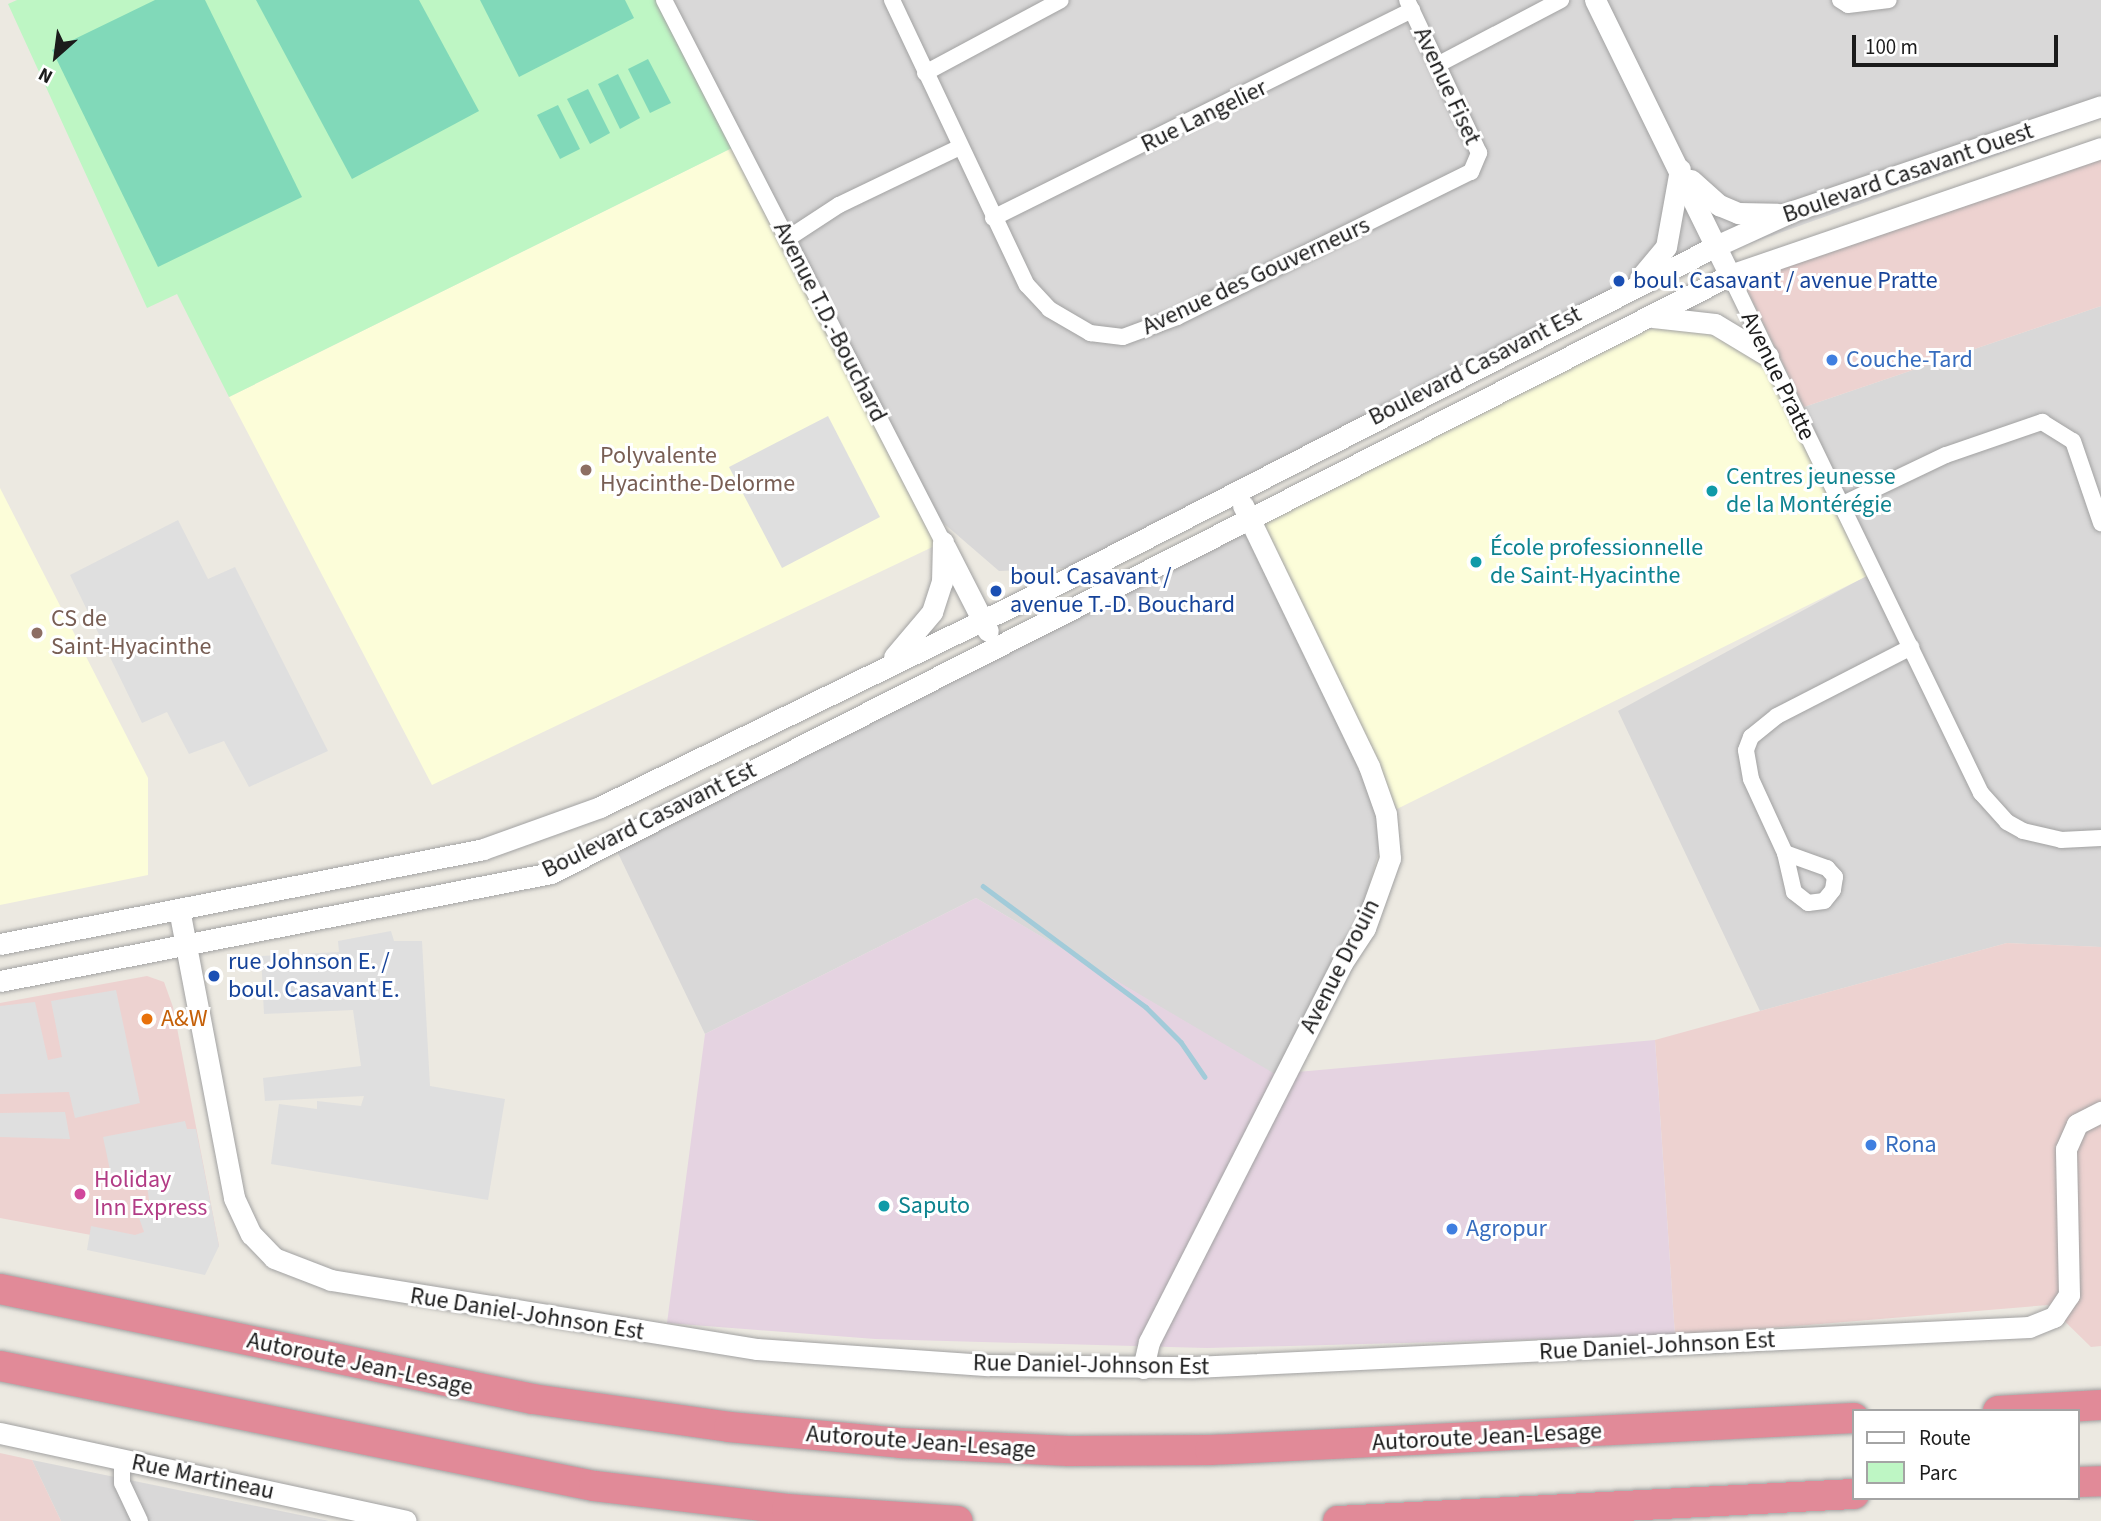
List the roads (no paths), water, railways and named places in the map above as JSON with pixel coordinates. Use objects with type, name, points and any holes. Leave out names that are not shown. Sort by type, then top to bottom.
[{"type":"highway","name":"Autoroute Jean-Lesage","points":[[0,1289],[515,1396],[673,1420],[853,1440],[1040,1450],[1229,1450],[1853,1418]]},
{"type":"highway","points":[[0,1366],[594,1486],[787,1509],[958,1521]]},
{"type":"highway","points":[[2032,1409],[2101,1405]]},
{"type":"highway","points":[[2080,1482],[2101,1481]]},
{"type":"highway","points":[[1338,1521],[1853,1494]]},
{"type":"street","name":"Avenue T.D.-Bouchard","points":[[664,0],[996,645]]},
{"type":"street","name":"Avenue des Gouverneurs","points":[[892,0],[1027,285],[1049,309],[1090,332],[1123,337],[1177,317],[1471,172]]},
{"type":"street","points":[[925,73],[1061,0]]},
{"type":"street","points":[[1439,64],[1561,0]]},
{"type":"street","name":"Avenue Pratte","points":[[1595,0],[1981,793],[2007,822],[2061,840],[2101,838]]},
{"type":"street","points":[[1840,0],[1848,5],[1889,0]]},
{"type":"street","name":"Avenue Fiset","points":[[1410,5],[1479,153],[1471,172]]},
{"type":"street","name":"Rue Langelier","points":[[993,218],[1410,5]]},
{"type":"street","name":"Boulevard Casavant Ouest","points":[[1716,246],[1793,211],[2101,106]]},
{"type":"street","points":[[787,239],[839,205],[960,147]]},
{"type":"street","name":"Boulevard Casavant Ouest","points":[[1730,275],[2101,148]]},
{"type":"street","points":[[1679,169],[1702,192],[1738,213],[1793,211]]},
{"type":"street","points":[[1633,285],[1666,247],[1679,169]]},
{"type":"street","name":"Boulevard Casavant Est","points":[[0,944],[484,849],[600,807],[887,666],[1235,491],[1633,285],[1716,246]]},
{"type":"street","name":"Boulevard Casavant Est","points":[[0,981],[188,948],[551,873],[996,645],[1653,317],[1730,275]]},
{"type":"street","points":[[1653,317],[1715,324],[1768,356]]},
{"type":"street","points":[[1841,505],[1946,455],[2042,422],[2073,441],[2101,523]]},
{"type":"street","points":[[1235,491],[1250,517]]},
{"type":"street","name":"Avenue Drouin","points":[[1143,1368],[1149,1342],[1342,963],[1365,928],[1390,858],[1387,814],[1368,765],[1250,517]]},
{"type":"street","points":[[887,666],[932,612],[942,582],[943,542]]},
{"type":"street","points":[[1785,853],[1751,779],[1746,750],[1751,737],[1777,716],[1910,647]]},
{"type":"street","name":"Rue Daniel-Johnson Est","points":[[179,909],[238,1208],[262,1247],[295,1270],[483,1307],[722,1345],[926,1362],[1143,1368],[1402,1359],[2036,1325],[2059,1312],[2071,1288],[2068,1141],[2081,1120],[2101,1112]]},
{"type":"street","name":"Rue Martineau","points":[[0,1433],[405,1521]]},
{"type":"street","points":[[122,1459],[122,1483],[140,1521]]},
{"type":"waterway","points":[[983,886],[1146,1007],[1181,1042],[1205,1077]]},
{"type":"place","name":"boul. Casavant / avenue Pratte","points":[[1619,281]]},
{"type":"place","name":"Couche-Tard","points":[[1832,360]]},
{"type":"place","name":"Polyvalente Hyacinthe-Delorme","points":[[586,470]]},
{"type":"place","name":"Centres jeunesse de la Montérégie","points":[[1712,491]]},
{"type":"place","name":"École professionnelle de Saint-Hyacinthe","points":[[1476,562]]},
{"type":"place","name":"boul. Casavant / avenue T.-D. Bouchard","points":[[996,591]]},
{"type":"place","name":"CS de Saint-Hyacinthe","points":[[37,633]]},
{"type":"place","name":"rue Johnson E. / boul. Casavant E.","points":[[214,976]]},
{"type":"place","name":"A&W","points":[[147,1019]]},
{"type":"place","name":"Rona","points":[[1871,1145]]},
{"type":"place","name":"Holiday Inn Express","points":[[80,1194]]},
{"type":"place","name":"Saputo","points":[[884,1206]]},
{"type":"place","name":"Agropur","points":[[1452,1229]]}]
